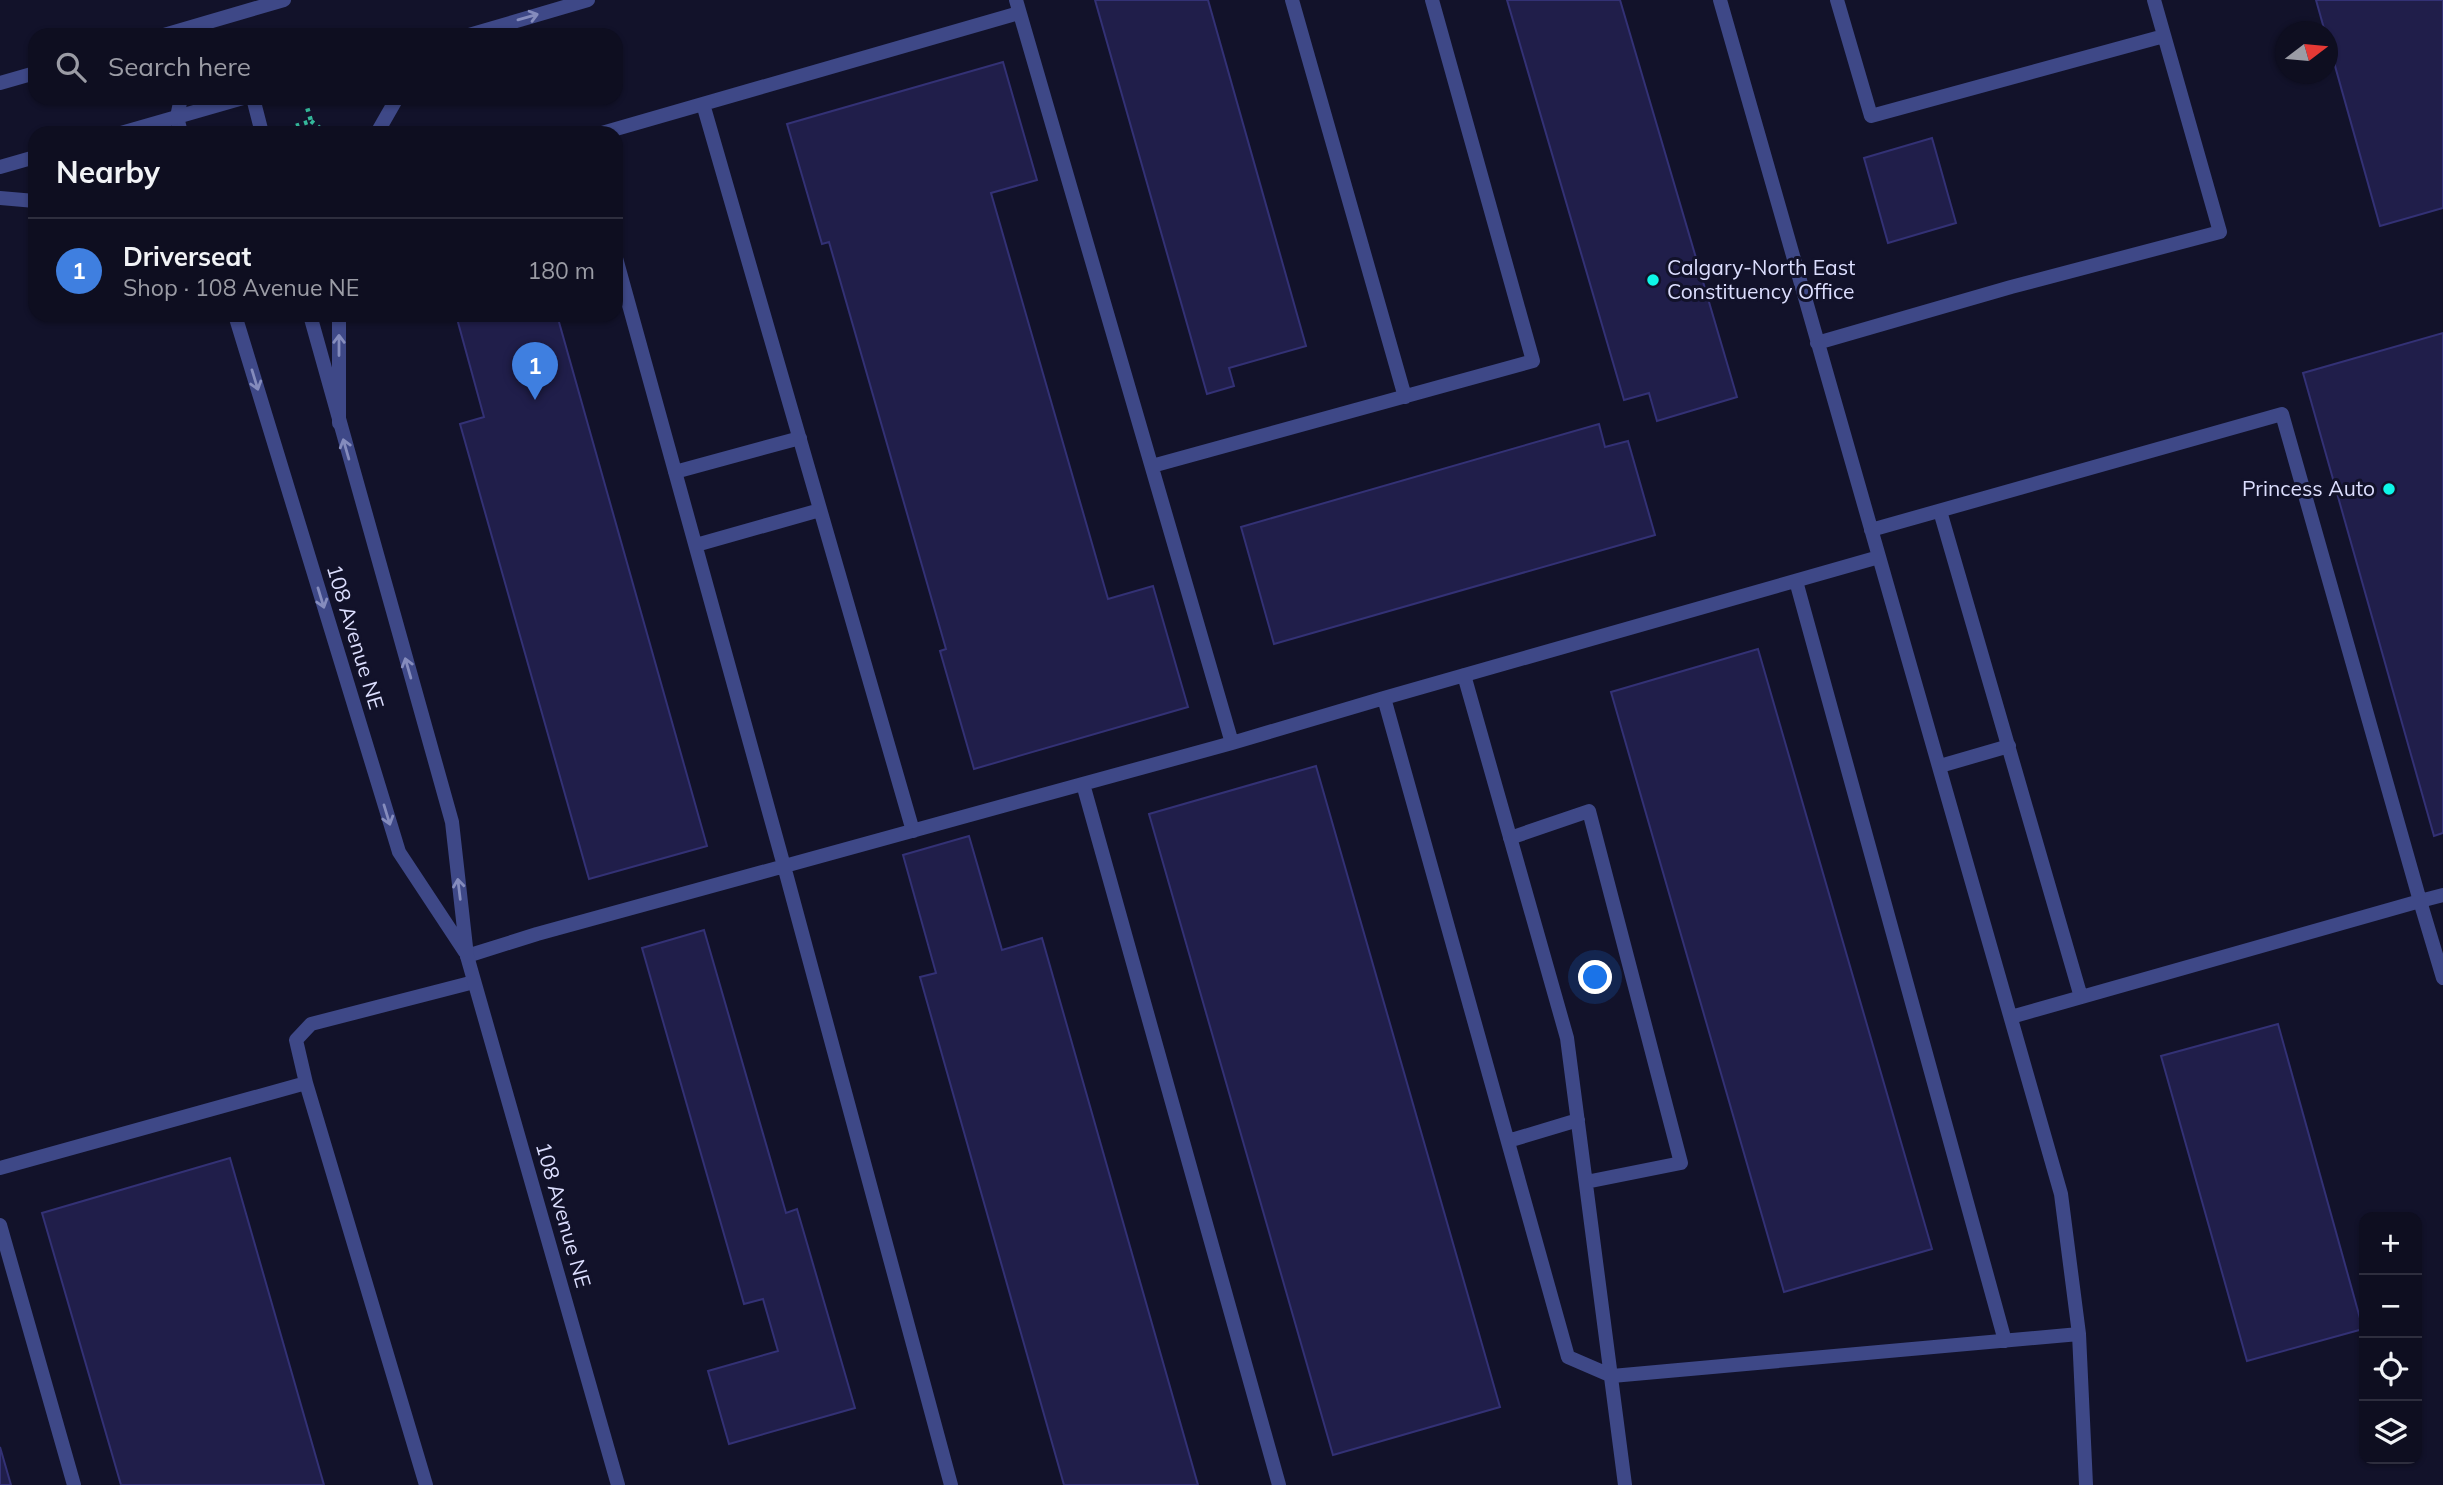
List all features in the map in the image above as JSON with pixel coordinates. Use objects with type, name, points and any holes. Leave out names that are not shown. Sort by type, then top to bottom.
[{"type":"street","points":[[208,28],[284,0]]},
{"type":"street","points":[[493,28],[588,0]]},
{"type":"street","points":[[1292,0],[1405,397]]},
{"type":"street","points":[[1152,466],[1533,362],[1432,0]]},
{"type":"street","points":[[1720,0],[2061,1194],[2079,1334],[2086,1485]]},
{"type":"street","points":[[1836,0],[1871,116],[2164,36]]},
{"type":"street","points":[[1818,344],[2011,287],[2220,232],[2154,0]]},
{"type":"street","points":[[623,127],[1017,6],[1233,743]]},
{"type":"street","points":[[0,83],[28,75]]},
{"type":"street","points":[[703,104],[913,831]]},
{"type":"street","points":[[179,126],[177,117],[180,105]]},
{"type":"street","points":[[146,126],[219,105]]},
{"type":"street","points":[[255,105],[260,126]]},
{"type":"street","points":[[381,126],[393,105]]},
{"type":"street","points":[[0,167],[28,160]]},
{"type":"street","points":[[0,198],[28,200]]},
{"type":"street","points":[[623,283],[785,866],[951,1485]]},
{"type":"street","name":"108 Avenue NE","points":[[237,322],[399,852],[467,956]]},
{"type":"street","name":"108 Avenue NE","points":[[312,322],[452,822],[467,956],[618,1485]]},
{"type":"street","points":[[339,322],[339,423]]},
{"type":"street","points":[[1871,530],[2282,414],[2443,978]]},
{"type":"street","points":[[675,472],[800,438]]},
{"type":"street","points":[[695,545],[820,510]]},
{"type":"street","points":[[1940,511],[2081,997]]},
{"type":"street","points":[[467,956],[537,934],[1233,743],[1879,557]]},
{"type":"street","points":[[1796,581],[2005,1341]]},
{"type":"street","points":[[1464,676],[1567,1038],[1625,1485]]},
{"type":"street","points":[[1384,698],[1568,1357],[1612,1377],[2079,1334]]},
{"type":"street","points":[[1940,766],[2010,746]]},
{"type":"street","points":[[1083,784],[1279,1485]]},
{"type":"street","points":[[1510,838],[1590,811],[1681,1163],[1587,1182]]},
{"type":"street","points":[[2011,1017],[2443,894]]},
{"type":"street","points":[[426,1485],[306,1083],[296,1040],[311,1024],[474,982]]},
{"type":"street","points":[[0,1168],[306,1083]]},
{"type":"street","points":[[1508,1141],[1578,1120]]},
{"type":"street","points":[[0,1225],[74,1485]]},
{"type":"path","points":[[306,105],[311,121],[317,126]]},
{"type":"path","points":[[296,126],[311,121]]},
{"type":"building","points":[[1095,0],[1208,0],[1306,346],[1229,368],[1234,386],[1207,394]]},
{"type":"building","points":[[1507,0],[1620,0],[1737,397],[1657,421],[1649,393],[1624,400]]},
{"type":"building","points":[[2316,0],[2443,0],[2443,208],[2380,226],[2338,77],[2338,21],[2322,21]]},
{"type":"building","points":[[1003,62],[1037,180],[991,193],[1108,599],[1153,586],[1188,707],[974,769],[940,651],[946,649],[829,242],[822,244],[787,124]]},
{"type":"building","points":[[1932,138],[1956,223],[1888,243],[1864,158]]},
{"type":"building","points":[[458,322],[559,322],[707,846],[589,879],[460,424],[484,417]]},
{"type":"building","name":"Princess Auto","points":[[2443,333],[2443,833],[2434,836],[2303,373]]},
{"type":"building","points":[[1599,424],[1605,447],[1628,441],[1655,535],[1274,644],[1241,527]]},
{"type":"building","points":[[1758,649],[1932,1249],[1784,1292],[1611,692]]},
{"type":"building","points":[[1316,766],[1500,1407],[1333,1455],[1149,814]]},
{"type":"building","points":[[969,836],[1002,950],[1042,938],[1198,1485],[1064,1485],[920,977],[936,973],[903,855]]},
{"type":"building","points":[[704,930],[786,1213],[797,1209],[855,1408],[729,1444],[708,1371],[778,1351],[763,1299],[744,1304],[642,948]]},
{"type":"building","points":[[2278,1024],[2359,1315],[2359,1330],[2247,1361],[2161,1056]]},
{"type":"building","points":[[230,1158],[324,1485],[121,1485],[42,1213]]},
{"type":"building","points":[[0,1447],[11,1485],[0,1485]]},
{"type":"place","name":"Calgary-North East Constituency Office","points":[[1653,280]]},
{"type":"place","name":"Driverseat","points":[[535,400]]},
{"type":"place","name":"Princess Auto","points":[[2389,489]]}]
